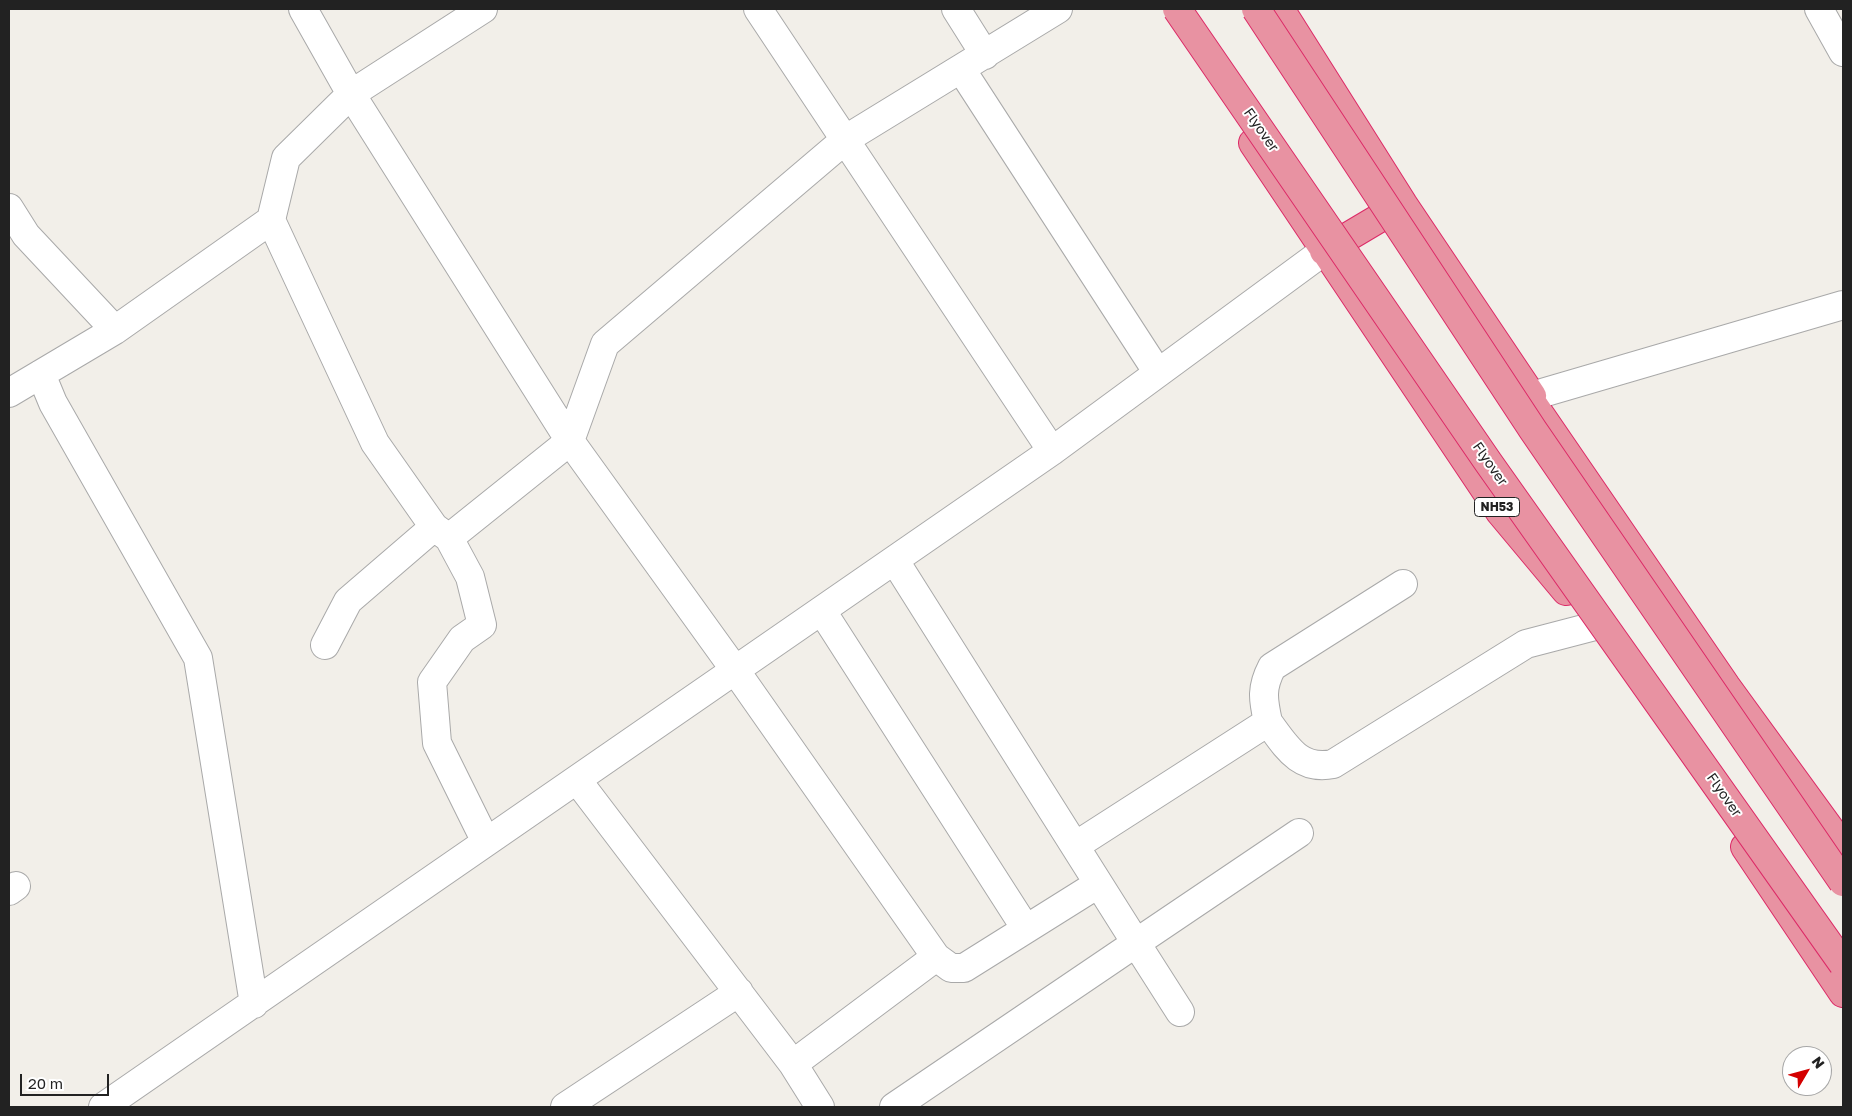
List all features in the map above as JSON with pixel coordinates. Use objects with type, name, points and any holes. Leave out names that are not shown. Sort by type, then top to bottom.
[{"type":"highway","name":"NH53","points":[[1165,9],[1500,512],[1595,626],[1843,993]]},
{"type":"highway","name":"Flyover","points":[[1177,9],[1488,462],[1843,964]]},
{"type":"highway","points":[[1256,9],[1533,430],[1843,882]]},
{"type":"highway","points":[[1280,9],[1403,204],[1532,396],[1530,400],[1726,686],[1843,847]]},
{"type":"highway","points":[[1324,250],[1403,204]]},
{"type":"street","points":[[303,9],[351,94],[570,441],[735,670],[936,957],[951,968],[964,968],[1098,884]]},
{"type":"street","points":[[482,9],[351,94],[286,158],[271,220],[375,443],[442,533],[470,577],[482,625],[462,640],[432,682],[437,743],[486,842]]},
{"type":"street","points":[[758,9],[1052,451]]},
{"type":"street","points":[[956,9],[985,55]]},
{"type":"street","points":[[325,645],[348,601],[570,441],[605,344],[846,139],[1058,9]]},
{"type":"street","points":[[1819,9],[1843,52]]},
{"type":"street","points":[[961,69],[1158,373]]},
{"type":"street","points":[[9,208],[26,235],[115,330]]},
{"type":"street","points":[[9,393],[115,330],[271,220]]},
{"type":"street","points":[[114,1104],[486,842],[1052,451],[1324,250]]},
{"type":"street","points":[[1532,396],[1843,305]]},
{"type":"street","points":[[40,374],[53,403],[198,658],[254,1004]]},
{"type":"street","points":[[895,561],[1180,1012]]},
{"type":"street","points":[[1402,584],[1272,667],[1264,682],[1263,701],[1268,722],[1294,756],[1309,764],[1321,767],[1333,764],[1526,644],[1595,626]]},
{"type":"street","points":[[822,611],[1026,929]]},
{"type":"street","points":[[1076,846],[1268,722]]},
{"type":"street","points":[[577,780],[793,1064],[820,1107]]},
{"type":"street","points":[[894,1107],[1299,833]]},
{"type":"street","points":[[793,1064],[936,957]]},
{"type":"street","points":[[565,1107],[739,992]]}]
